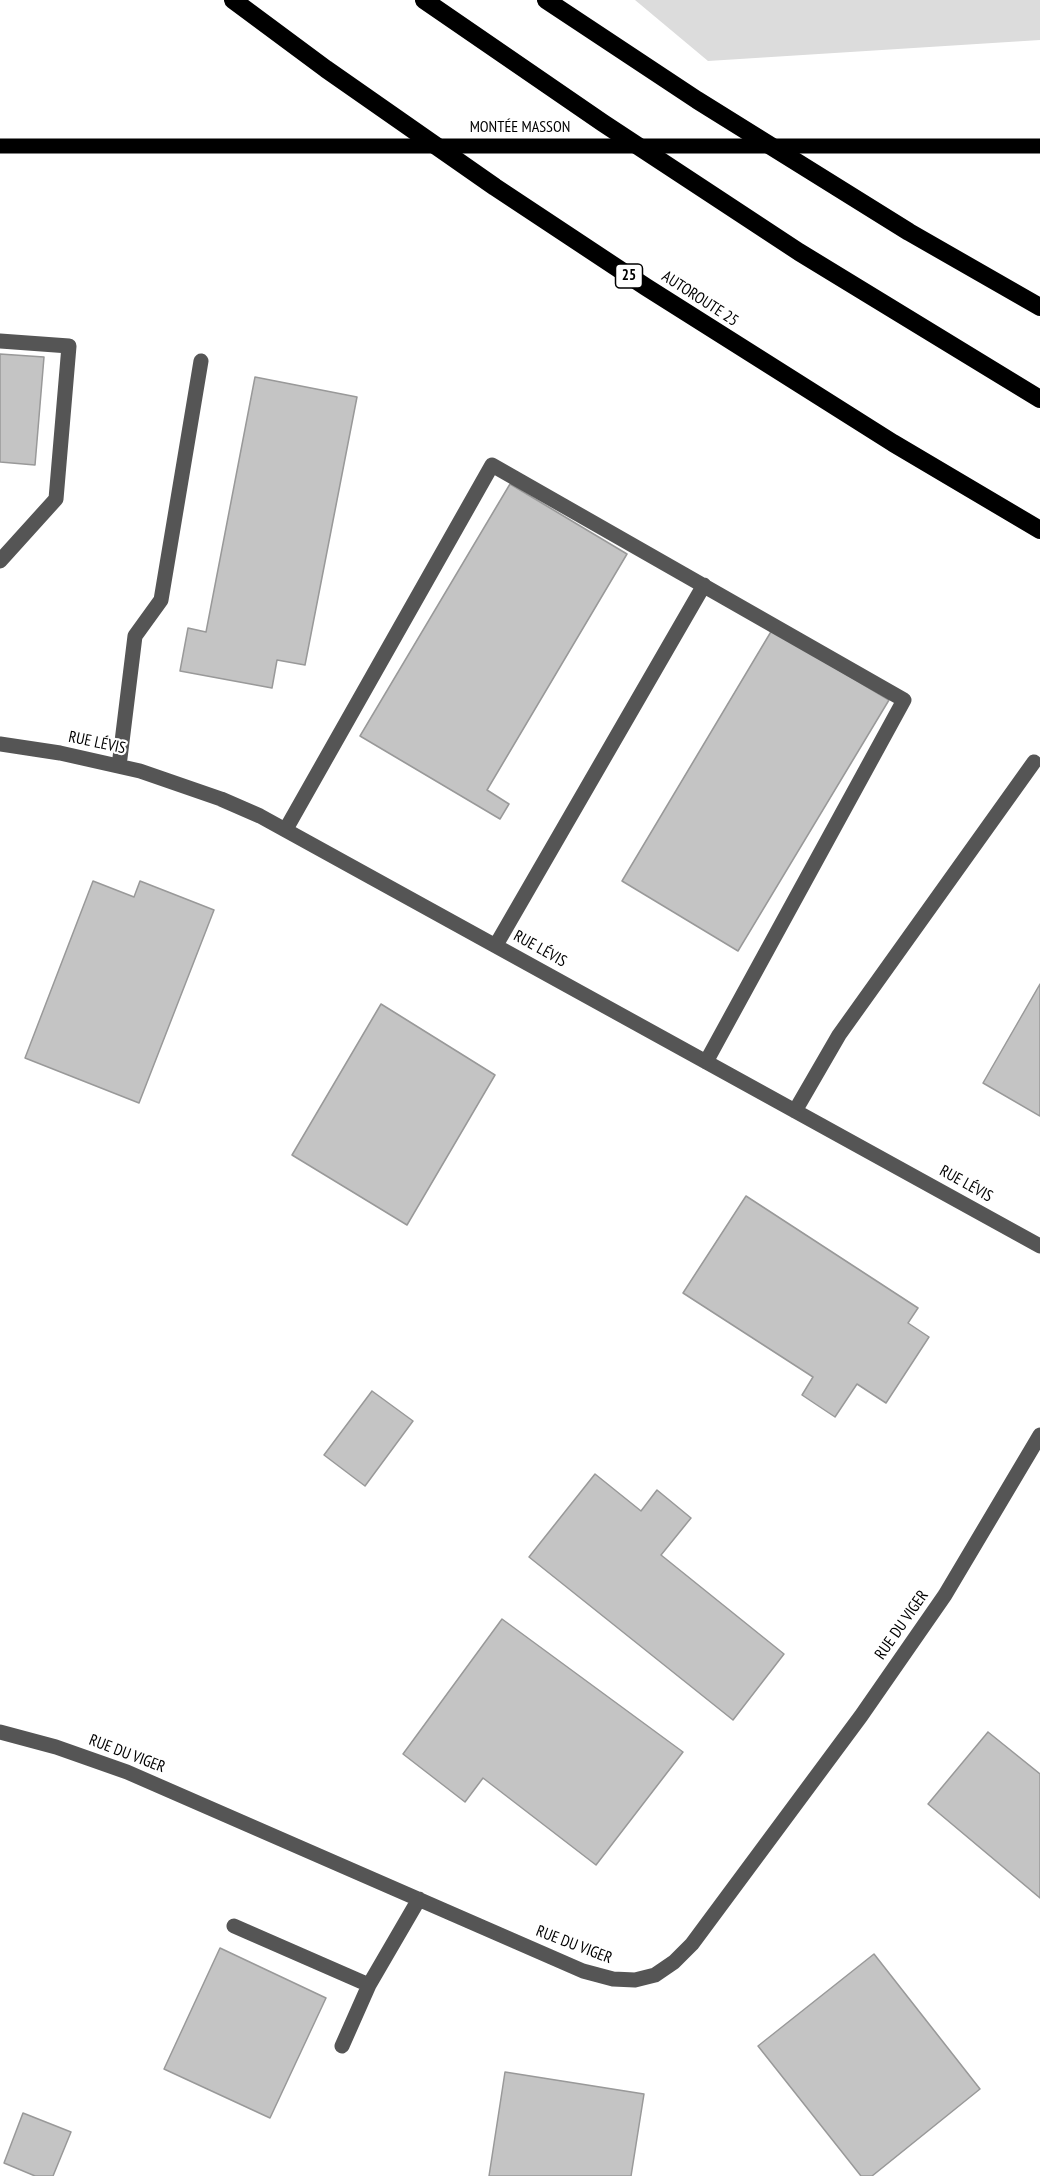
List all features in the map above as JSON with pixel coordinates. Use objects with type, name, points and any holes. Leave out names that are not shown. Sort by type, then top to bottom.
[{"type":"highway","name":"AUTOROUTE 25","points":[[233,0],[326,69],[495,187],[655,293],[893,443],[1040,530]]},
{"type":"highway","points":[[424,0],[603,123],[799,252],[1040,399]]},
{"type":"highway","points":[[546,0],[697,100],[909,232],[1040,307]]},
{"type":"main road","name":"MONTÉE MASSON","points":[[0,146],[192,144],[1040,146]]},
{"type":"street","points":[[0,341],[69,346],[56,499],[0,561]]},
{"type":"street","points":[[118,766],[135,636],[161,600],[201,361]]},
{"type":"street","points":[[286,829],[492,465],[904,700],[706,1062]]},
{"type":"street","points":[[496,945],[704,585]]},
{"type":"street","name":"RUE LÉVIS","points":[[0,744],[60,753],[140,771],[221,799],[286,829],[1040,1246]]},
{"type":"street","points":[[795,1111],[839,1035],[1034,762]]},
{"type":"street","name":"RUE DU VIGER","points":[[0,1732],[56,1747],[127,1772],[583,1971],[613,1979],[635,1980],[655,1975],[674,1962],[692,1944],[861,1716],[945,1595],[1040,1435]]},
{"type":"street","points":[[342,2046],[369,1985],[418,1899]]},
{"type":"street","points":[[234,1926],[369,1985]]},
{"type":"shaded area","points":[[635,0],[1040,0],[1040,40],[708,61]]},
{"type":"building","points":[[0,354],[44,357],[35,465],[0,462]]},
{"type":"building","points":[[255,377],[357,397],[305,665],[277,660],[272,688],[180,671],[188,628],[206,632]]},
{"type":"building","points":[[510,484],[627,554],[487,790],[509,804],[500,819],[360,736]]},
{"type":"building","points":[[772,630],[889,700],[738,951],[622,881]]},
{"type":"building","points":[[93,881],[134,897],[140,881],[214,910],[139,1103],[25,1058]]},
{"type":"building","points":[[1040,984],[1040,1116],[983,1083]]},
{"type":"building","points":[[381,1004],[495,1075],[407,1225],[292,1155]]},
{"type":"building","points":[[746,1196],[918,1308],[908,1323],[929,1337],[886,1403],[857,1384],[835,1417],[802,1395],[813,1377],[683,1293]]},
{"type":"building","points":[[372,1391],[413,1421],[365,1486],[324,1455]]},
{"type":"building","points":[[595,1474],[641,1511],[657,1490],[691,1518],[661,1555],[784,1654],[733,1720],[529,1557]]},
{"type":"building","points":[[502,1619],[683,1752],[596,1865],[483,1778],[465,1802],[403,1754]]},
{"type":"building","points":[[988,1732],[1040,1774],[1040,1898],[928,1804]]},
{"type":"building","points":[[220,1948],[326,1998],[270,2118],[164,2069]]},
{"type":"building","points":[[874,1954],[980,2089],[872,2176],[861,2176],[758,2046]]},
{"type":"building","points":[[505,2072],[644,2094],[631,2176],[489,2176]]},
{"type":"building","points":[[23,2113],[71,2132],[53,2176],[35,2176],[4,2163]]}]
